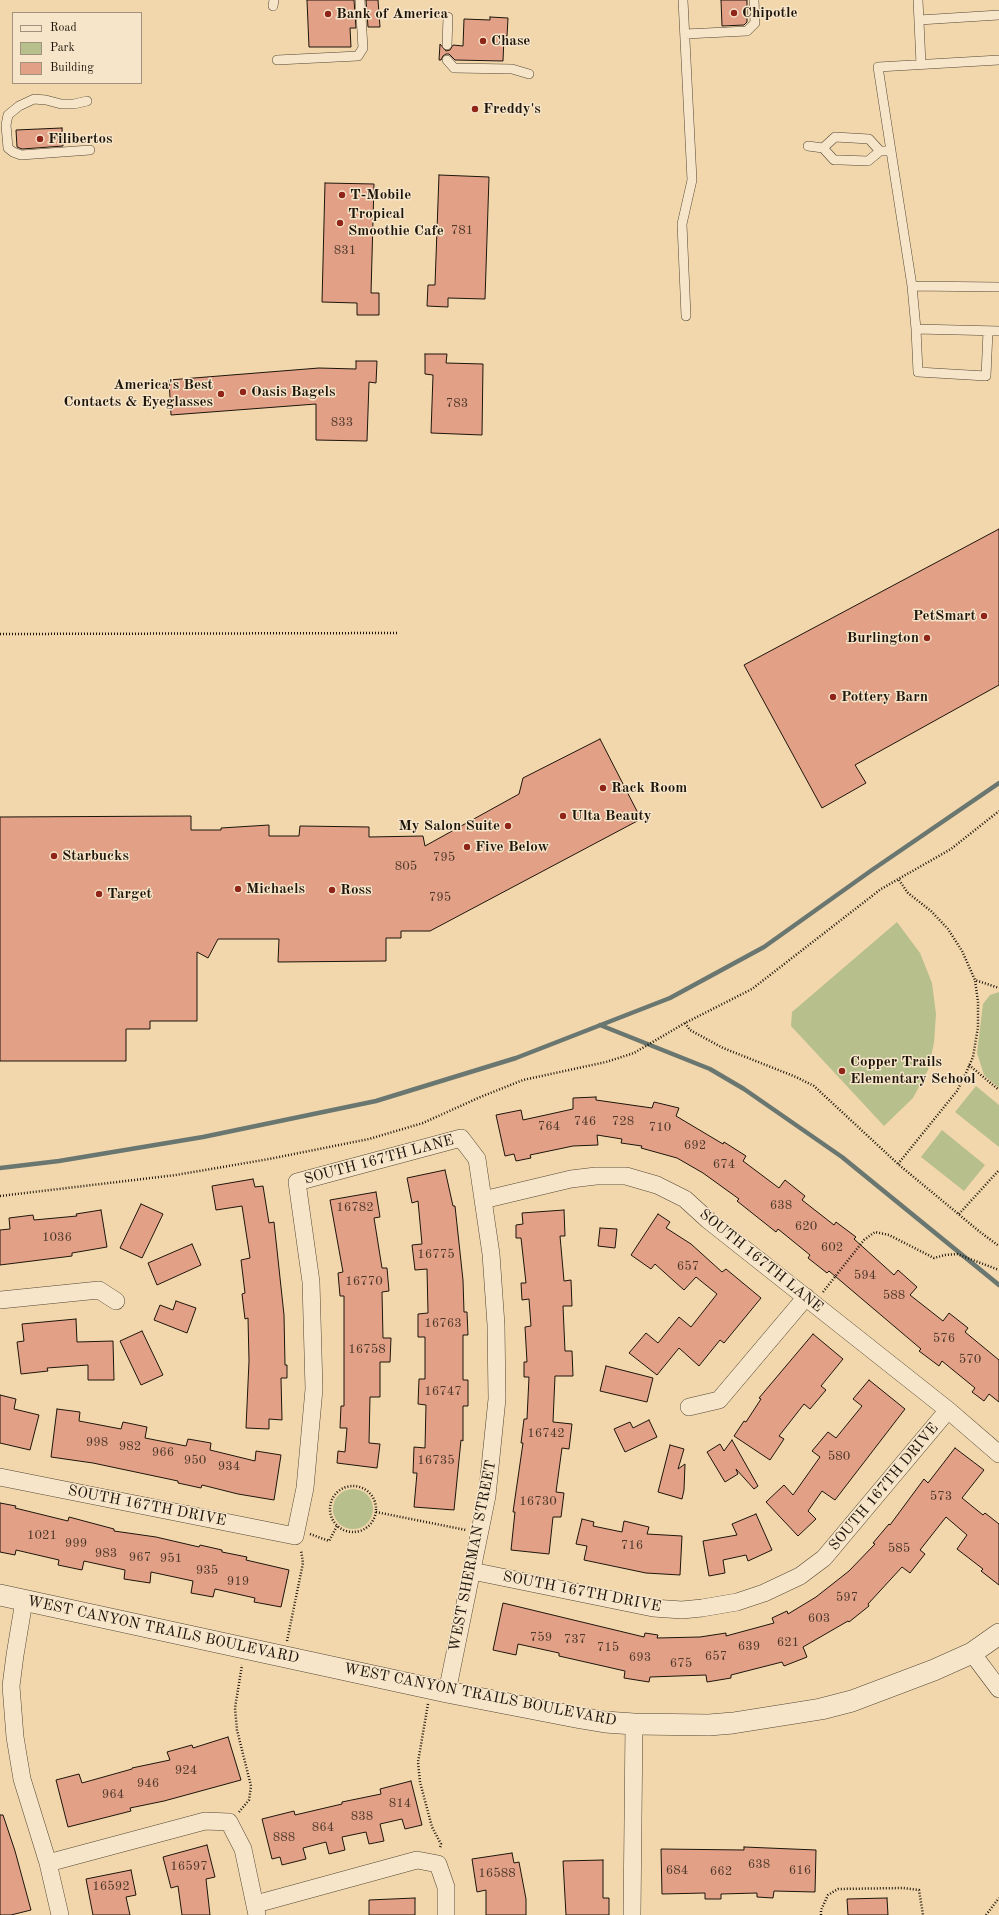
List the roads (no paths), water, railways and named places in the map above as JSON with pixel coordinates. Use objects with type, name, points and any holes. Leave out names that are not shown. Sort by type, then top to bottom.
[{"type":"street","name":"SOUTH 167TH LANE","points":[[301,1541],[314,1389],[311,1282],[297,1182],[462,1138]]},
{"type":"street","name":"WEST SHERMAN STREET","points":[[440,1690],[472,1571],[480,1532],[487,1496],[497,1399],[495,1309],[491,1254],[477,1158],[462,1138]]},
{"type":"street","name":"SOUTH 167TH LANE","points":[[483,1200],[570,1179],[626,1176],[657,1185],[685,1199],[708,1220],[948,1410],[999,1454]]},
{"type":"street","points":[[0,1300],[99,1290],[116,1301]]},
{"type":"street","points":[[689,1407],[719,1400],[810,1301]]},
{"type":"street","name":"SOUTH 167TH DRIVE","points":[[472,1571],[653,1608],[682,1610],[702,1608],[737,1602],[764,1593],[800,1576],[824,1558],[948,1410]]},
{"type":"street","name":"SOUTH 167TH DRIVE","points":[[0,1477],[301,1541]]},
{"type":"street","name":"WEST CANYON TRAILS BOULEVARD","points":[[0,1595],[248,1647],[440,1690],[593,1720],[634,1724],[725,1724],[784,1716],[821,1709],[852,1701],[972,1653],[999,1634]]},
{"type":"street","points":[[24,1601],[15,1655],[12,1686],[6,1709],[15,1737],[22,1780],[48,1863],[60,1915]]},
{"type":"street","points":[[972,1653],[999,1689]]},
{"type":"street","points":[[632,1915],[634,1724]]},
{"type":"street","points":[[48,1863],[205,1821],[228,1822],[243,1849],[256,1910],[417,1860],[438,1864],[446,1887],[446,1915]]},
{"type":"lane","points":[[277,60],[358,56],[364,48],[360,0]]},
{"type":"lane","points":[[684,0],[692,180],[682,224],[686,316]]},
{"type":"lane","points":[[685,34],[747,31],[755,23],[754,0]]},
{"type":"lane","points":[[918,0],[921,64]]},
{"type":"lane","points":[[919,20],[999,15]]},
{"type":"lane","points":[[447,45],[448,17]]},
{"type":"lane","points":[[447,60],[454,68],[512,69],[529,74]]},
{"type":"lane","points":[[988,331],[986,376],[918,372],[912,286],[878,67],[999,60]]},
{"type":"lane","points":[[87,101],[74,104],[61,104],[46,100],[34,99],[19,106],[8,115],[6,125],[8,148],[21,155],[90,150]]},
{"type":"lane","points":[[823,148],[835,137],[870,138],[880,151]]},
{"type":"lane","points":[[808,146],[823,148],[834,160],[868,161],[880,151],[891,151]]},
{"type":"lane","points":[[912,286],[999,287]]},
{"type":"lane","points":[[916,329],[999,331]]},
{"type":"waterway","points":[[0,1168],[59,1161],[203,1137],[376,1101],[516,1058],[670,998],[764,947],[872,870],[999,783]]},
{"type":"waterway","points":[[600,1025],[710,1069],[744,1089],[842,1157],[999,1285]]},
{"type":"place","name":"Chipotle","points":[[734,13]]},
{"type":"place","name":"Bank of America","points":[[328,14]]},
{"type":"place","name":"Chase","points":[[483,41]]},
{"type":"place","name":"Freddy's","points":[[475,109]]},
{"type":"place","name":"Filibertos","points":[[40,139]]},
{"type":"place","name":"T-Mobile","points":[[342,195]]},
{"type":"place","name":"Tropical Smoothie Cafe","points":[[340,223]]},
{"type":"place","name":"Oasis Bagels","points":[[243,392]]},
{"type":"place","name":"America's Best Contacts & Eyeglasses","points":[[221,394]]},
{"type":"place","name":"PetSmart","points":[[984,616]]},
{"type":"place","name":"Burlington","points":[[927,638]]},
{"type":"place","name":"Pottery Barn","points":[[833,697]]},
{"type":"place","name":"Rack Room","points":[[603,788]]},
{"type":"place","name":"Ulta Beauty","points":[[563,816]]},
{"type":"place","name":"My Salon Suite","points":[[508,826]]},
{"type":"place","name":"Five Below","points":[[467,847]]},
{"type":"place","name":"Starbucks","points":[[54,856]]},
{"type":"place","name":"Michaels","points":[[238,889]]},
{"type":"place","name":"Ross","points":[[332,890]]},
{"type":"place","name":"Target","points":[[99,894]]},
{"type":"place","name":"Copper Trails Elementary School","points":[[842,1071]]}]
